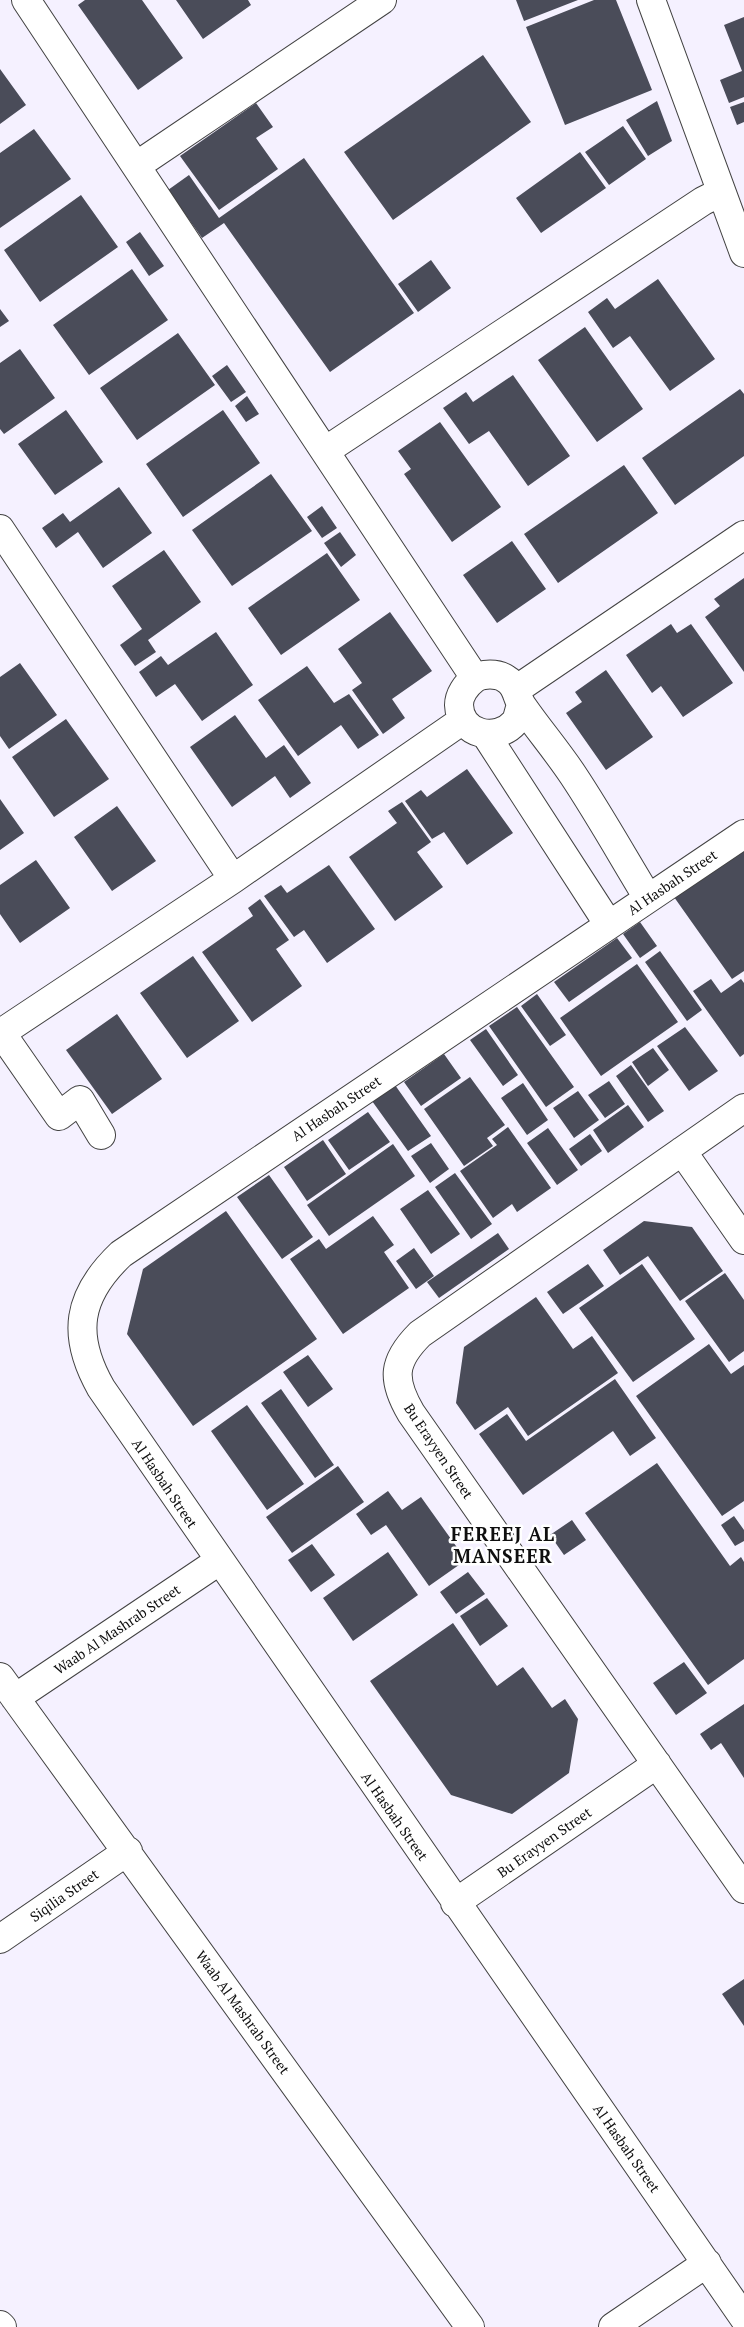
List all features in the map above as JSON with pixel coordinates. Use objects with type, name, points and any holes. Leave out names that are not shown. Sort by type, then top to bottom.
[{"type":"street","points":[[26,0],[475,678]]},
{"type":"street","points":[[136,166],[382,0]]},
{"type":"street","points":[[651,0],[744,253]]},
{"type":"street","points":[[325,450],[702,201],[721,192]]},
{"type":"street","points":[[0,529],[233,879]]},
{"type":"street","points":[[648,898],[572,774],[519,697],[506,678],[490,674],[475,678],[463,689],[459,705],[463,720],[473,730],[486,735],[503,732],[516,721],[519,697],[744,535]]},
{"type":"street","points":[[101,1135],[80,1100],[59,1116],[1,1032],[233,879],[463,720]]},
{"type":"street","points":[[486,735],[609,925]]},
{"type":"street","name":"Al Hasbah Street","points":[[744,834],[141,1239],[103,1271],[90,1293],[83,1316],[83,1342],[89,1366],[101,1388],[744,2318]]},
{"type":"street","name":"Bu Erayyen Street","points":[[744,1108],[420,1334],[405,1350],[398,1371],[400,1393],[411,1413],[744,1889]]},
{"type":"street","points":[[682,1151],[744,1240]]},
{"type":"street","name":"Waab Al Mashrab Street","points":[[219,1561],[8,1687],[470,2327]]},
{"type":"street","name":"Bu Erayyen Street","points":[[455,1902],[657,1764]]},
{"type":"street","name":"Siqilia Street","points":[[0,1940],[128,1851]]},
{"type":"street","points":[[613,2327],[707,2263]]},
{"type":"building","points":[[85,0],[142,0],[183,58],[138,90],[78,5]]},
{"type":"building","points":[[176,0],[248,0],[251,5],[203,39]]},
{"type":"building","points":[[516,0],[578,0],[524,21]]},
{"type":"building","points":[[594,0],[616,0],[652,90],[565,125],[526,27]]},
{"type":"building","points":[[744,17],[744,97],[729,103],[720,80],[742,71],[724,25]]},
{"type":"building","points":[[483,55],[531,122],[393,220],[344,152]]},
{"type":"building","points":[[0,69],[26,105],[0,124]]},
{"type":"building","points":[[657,101],[672,141],[648,156],[626,120]]},
{"type":"building","points":[[744,102],[744,122],[737,125],[730,107]]},
{"type":"building","points":[[256,103],[273,127],[256,138],[278,169],[219,210],[180,156]]},
{"type":"building","points":[[623,126],[646,159],[609,185],[585,152]]},
{"type":"building","points":[[34,129],[71,179],[0,228],[0,153]]},
{"type":"building","points":[[580,152],[606,188],[541,233],[516,198]]},
{"type":"building","points":[[304,158],[414,313],[330,372],[224,223],[202,238],[168,190],[189,175],[219,218]]},
{"type":"building","points":[[81,195],[118,247],[40,302],[4,250]]},
{"type":"building","points":[[140,232],[164,266],[149,276],[126,242]]},
{"type":"building","points":[[431,260],[451,288],[418,312],[398,284]]},
{"type":"building","points":[[132,269],[168,320],[89,375],[53,325]]},
{"type":"building","points":[[658,279],[715,359],[670,391],[630,336],[613,348],[588,312],[607,298],[615,309]]},
{"type":"building","points":[[0,309],[9,321],[0,327]]},
{"type":"building","points":[[585,327],[643,409],[597,442],[538,360]]},
{"type":"building","points":[[178,333],[215,385],[137,440],[100,388]]},
{"type":"building","points":[[20,349],[55,398],[4,434],[0,429],[0,363]]},
{"type":"building","points":[[227,365],[246,392],[231,402],[212,376]]},
{"type":"building","points":[[513,375],[570,456],[528,486],[489,431],[469,444],[443,408],[466,392],[473,402]]},
{"type":"building","points":[[740,389],[744,394],[744,456],[675,505],[642,458]]},
{"type":"building","points":[[247,396],[259,414],[246,422],[235,406]]},
{"type":"building","points":[[66,410],[103,462],[55,495],[18,444]]},
{"type":"building","points":[[223,410],[260,463],[183,517],[146,464]]},
{"type":"building","points":[[440,422],[501,507],[452,542],[404,474],[411,469],[398,451]]},
{"type":"building","points":[[624,465],[658,513],[558,583],[524,534]]},
{"type":"building","points":[[271,474],[312,531],[232,586],[192,530]]},
{"type":"building","points":[[119,487],[152,533],[103,568],[78,532],[56,548],[42,528],[63,513],[70,522]]},
{"type":"building","points":[[322,506],[337,528],[322,538],[307,517]]},
{"type":"building","points":[[340,532],[356,555],[341,567],[324,543]]},
{"type":"building","points":[[512,541],[546,589],[497,623],[463,575]]},
{"type":"building","points":[[164,550],[201,602],[148,640],[156,652],[135,666],[120,645],[142,629],[112,586]]},
{"type":"building","points":[[327,553],[360,600],[281,655],[248,608]]},
{"type":"building","points":[[744,578],[744,672],[705,617],[720,606],[714,599]]},
{"type":"building","points":[[390,612],[432,671],[392,699],[405,718],[383,734],[352,690],[362,683],[338,649]]},
{"type":"building","points":[[671,624],[677,633],[691,624],[733,683],[683,717],[661,686],[652,693],[626,655]]},
{"type":"building","points":[[216,632],[253,685],[202,721],[175,684],[156,697],[139,672],[161,656],[168,665]]},
{"type":"building","points":[[20,663],[57,715],[9,749],[0,736],[0,677]]},
{"type":"building","points":[[307,666],[334,703],[349,694],[379,735],[358,749],[341,725],[298,756],[258,700]]},
{"type":"building","points":[[606,670],[653,737],[606,770],[566,713],[582,702],[575,692]]},
{"type":"building","points":[[235,715],[266,758],[284,745],[311,783],[290,798],[275,776],[232,807],[190,747]]},
{"type":"building","points":[[66,719],[109,779],[54,817],[12,757]]},
{"type":"building","points":[[467,769],[513,833],[467,865],[444,832],[432,839],[405,801],[421,790],[427,797]]},
{"type":"building","points":[[0,799],[24,833],[0,850]]},
{"type":"building","points":[[402,802],[431,842],[417,852],[443,887],[395,921],[349,857],[397,823],[388,811]]},
{"type":"building","points":[[117,806],[156,861],[112,891],[74,837]]},
{"type":"building","points":[[744,848],[744,971],[732,979],[674,897]]},
{"type":"building","points":[[36,860],[70,908],[20,943],[0,914],[0,885]]},
{"type":"building","points":[[329,865],[375,929],[327,963],[304,930],[294,937],[264,896],[281,885],[287,893]]},
{"type":"building","points":[[260,899],[289,940],[276,949],[302,986],[252,1022],[202,952],[253,916],[248,908]]},
{"type":"building","points":[[640,922],[657,946],[640,958],[623,934]]},
{"type":"building","points":[[617,938],[632,958],[569,1002],[554,982]]},
{"type":"building","points":[[660,951],[702,1010],[687,1021],[645,962]]},
{"type":"building","points":[[193,956],[239,1021],[187,1058],[140,993]]},
{"type":"building","points":[[637,964],[678,1022],[601,1076],[560,1018]]},
{"type":"building","points":[[711,979],[721,993],[741,979],[744,983],[744,1054],[740,1057],[693,991]]},
{"type":"building","points":[[537,994],[566,1035],[550,1046],[521,1006]]},
{"type":"building","points":[[517,1007],[574,1087],[546,1107],[489,1026]]},
{"type":"building","points":[[117,1014],[162,1079],[112,1114],[66,1050]]},
{"type":"building","points":[[685,1027],[718,1071],[689,1091],[657,1046]]},
{"type":"building","points":[[486,1029],[518,1075],[503,1086],[470,1040]]},
{"type":"building","points":[[653,1048],[669,1070],[648,1086],[632,1062]]},
{"type":"building","points":[[444,1054],[461,1078],[421,1106],[404,1082]]},
{"type":"building","points":[[631,1065],[664,1111],[648,1122],[616,1076]]},
{"type":"building","points":[[470,1077],[505,1125],[487,1138],[493,1146],[464,1166],[424,1109]]},
{"type":"building","points":[[609,1081],[625,1104],[605,1118],[588,1095]]},
{"type":"building","points":[[523,1083],[548,1120],[527,1135],[501,1098]]},
{"type":"building","points":[[395,1085],[431,1136],[408,1151],[372,1101]]},
{"type":"building","points":[[578,1091],[599,1120],[574,1138],[553,1108]]},
{"type":"building","points":[[628,1105],[644,1127],[608,1153],[593,1130]]},
{"type":"building","points":[[368,1112],[390,1142],[349,1170],[328,1140]]},
{"type":"building","points":[[508,1127],[551,1188],[517,1212],[512,1204],[493,1218],[460,1171],[497,1145],[492,1139]]},
{"type":"building","points":[[548,1128],[578,1170],[557,1185],[527,1143]]},
{"type":"building","points":[[590,1134],[602,1151],[581,1166],[569,1149]]},
{"type":"building","points":[[323,1140],[346,1174],[307,1201],[284,1167]]},
{"type":"building","points":[[431,1143],[449,1169],[430,1183],[411,1156]]},
{"type":"building","points":[[393,1144],[415,1176],[329,1236],[307,1205]]},
{"type":"building","points":[[455,1173],[492,1224],[471,1239],[435,1187]]},
{"type":"building","points":[[269,1175],[313,1237],[282,1259],[237,1197]]},
{"type":"building","points":[[428,1190],[460,1234],[431,1254],[400,1209]]},
{"type":"building","points":[[226,1211],[317,1339],[193,1426],[127,1334],[143,1269]]},
{"type":"building","points":[[373,1216],[394,1245],[384,1252],[409,1288],[343,1334],[290,1259],[319,1239],[326,1249]]},
{"type":"building","points":[[644,1221],[692,1227],[723,1271],[680,1301],[648,1256],[620,1275],[603,1250]]},
{"type":"building","points":[[498,1233],[509,1249],[439,1298],[427,1282]]},
{"type":"building","points":[[414,1248],[434,1276],[416,1289],[396,1261]]},
{"type":"building","points":[[588,1264],[604,1286],[563,1314],[547,1292]]},
{"type":"building","points":[[642,1264],[695,1339],[633,1382],[579,1308]]},
{"type":"building","points":[[725,1273],[744,1300],[744,1351],[729,1362],[685,1301]]},
{"type":"building","points":[[536,1297],[573,1349],[592,1336],[618,1373],[528,1436],[508,1407],[475,1430],[456,1403],[464,1347]]},
{"type":"building","points":[[709,1344],[731,1374],[744,1365],[744,1501],[722,1516],[636,1396]]},
{"type":"building","points":[[308,1355],[333,1389],[308,1407],[283,1372]]},
{"type":"building","points":[[615,1379],[656,1438],[630,1456],[613,1431],[523,1495],[479,1434],[507,1414],[526,1441]]},
{"type":"building","points":[[281,1389],[334,1465],[315,1478],[261,1403]]},
{"type":"building","points":[[247,1405],[304,1484],[267,1510],[211,1431]]},
{"type":"building","points":[[657,1463],[730,1566],[741,1557],[744,1562],[744,1659],[708,1685],[585,1513]]},
{"type":"building","points":[[338,1466],[364,1502],[292,1553],[266,1517]]},
{"type":"building","points":[[388,1491],[402,1510],[421,1497],[466,1560],[429,1586],[386,1525],[371,1535],[356,1514]]},
{"type":"building","points":[[734,1516],[744,1530],[744,1541],[735,1546],[721,1525]]},
{"type":"building","points":[[572,1520],[586,1540],[564,1555],[550,1535]]},
{"type":"building","points":[[312,1544],[335,1575],[311,1592],[288,1560]]},
{"type":"building","points":[[388,1552],[418,1595],[353,1641],[323,1598]]},
{"type":"building","points":[[468,1572],[485,1594],[456,1614],[440,1592]]},
{"type":"building","points":[[487,1598],[508,1626],[480,1646],[460,1616]]},
{"type":"building","points":[[453,1623],[497,1686],[523,1667],[552,1708],[565,1699],[578,1719],[569,1773],[512,1814],[451,1795],[370,1681]]},
{"type":"building","points":[[684,1662],[707,1693],[676,1715],[653,1683]]},
{"type":"building","points":[[744,1704],[744,1778],[721,1743],[711,1750],[700,1734]]},
{"type":"building","points":[[744,1979],[744,2026],[722,1994]]},
{"type":"district","name":"FEREEJ AL MANSEER","points":[[503,1544]]}]
